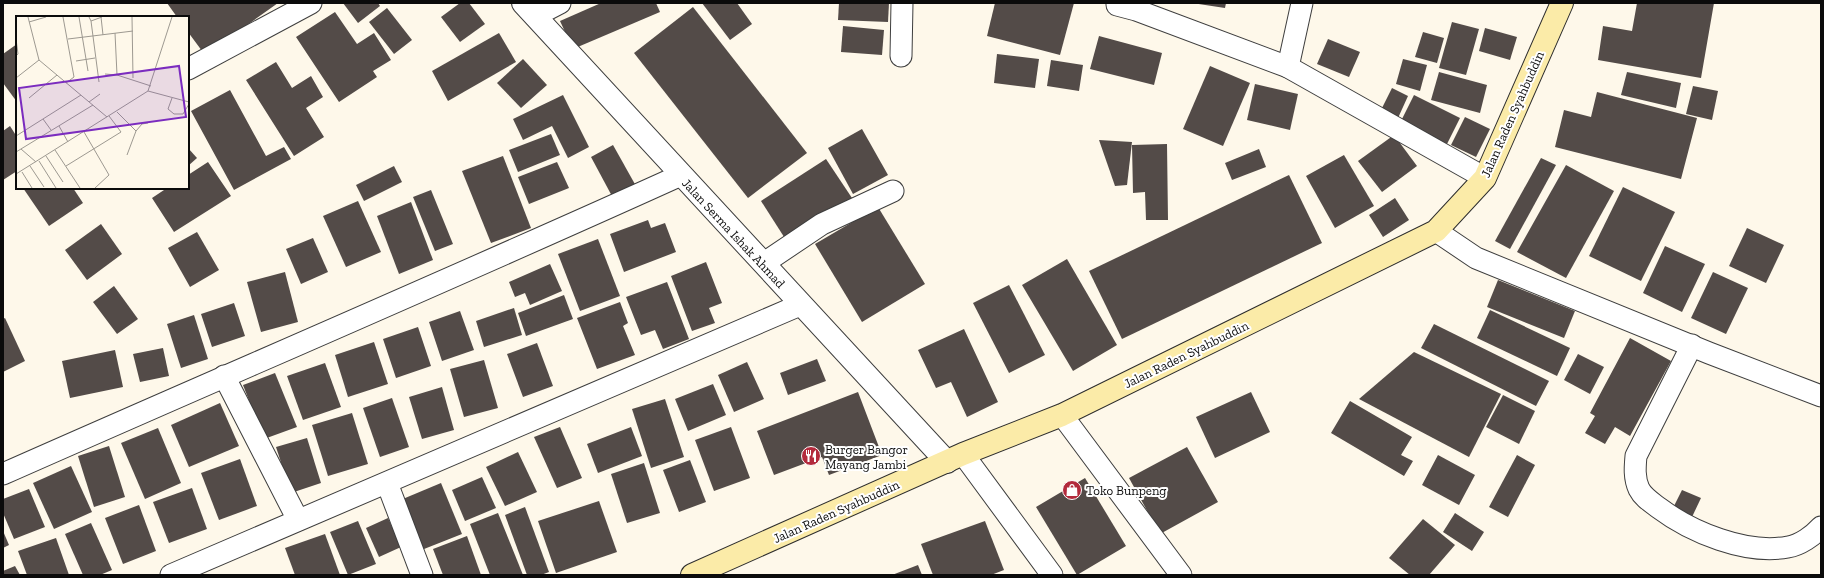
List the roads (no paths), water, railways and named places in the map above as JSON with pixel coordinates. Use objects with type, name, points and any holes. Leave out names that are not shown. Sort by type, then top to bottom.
[{"type":"main road","name":"Jalan Raden Syahbuddin","points":[[692,575],[955,458],[1062,415],[1436,231],[1485,178],[1562,3]]},
{"type":"street","points":[[189,68],[311,3]]},
{"type":"street","points":[[529,10],[560,3]]},
{"type":"street","points":[[901,56],[902,3]]},
{"type":"street","points":[[1288,67],[1302,3]]},
{"type":"street","points":[[1115,4],[1136,10],[1288,67],[1485,178]]},
{"type":"street","name":"Jalan Serma Ishak Ahmad","points":[[529,10],[764,263],[800,305],[955,458]]},
{"type":"street","points":[[3,474],[224,376],[495,259],[681,175]]},
{"type":"street","points":[[764,263],[822,224],[893,191]]},
{"type":"street","points":[[1436,231],[1476,258],[1821,396]]},
{"type":"street","points":[[171,575],[800,305]]},
{"type":"street","points":[[1692,345],[1636,456],[1636,479],[1639,490],[1652,503],[1667,514],[1690,526],[1715,538],[1757,548],[1789,547],[1813,536],[1821,527]]},
{"type":"street","points":[[224,376],[298,520]]},
{"type":"street","points":[[1062,415],[1181,575]]},
{"type":"street","points":[[955,458],[1052,575]]},
{"type":"street","points":[[387,483],[422,575]]},
{"type":"place","name":"Burger Bangor Mayang Jambi","points":[[811,456]]},
{"type":"place","name":"Toko Bunpeng","points":[[1072,490]]}]
